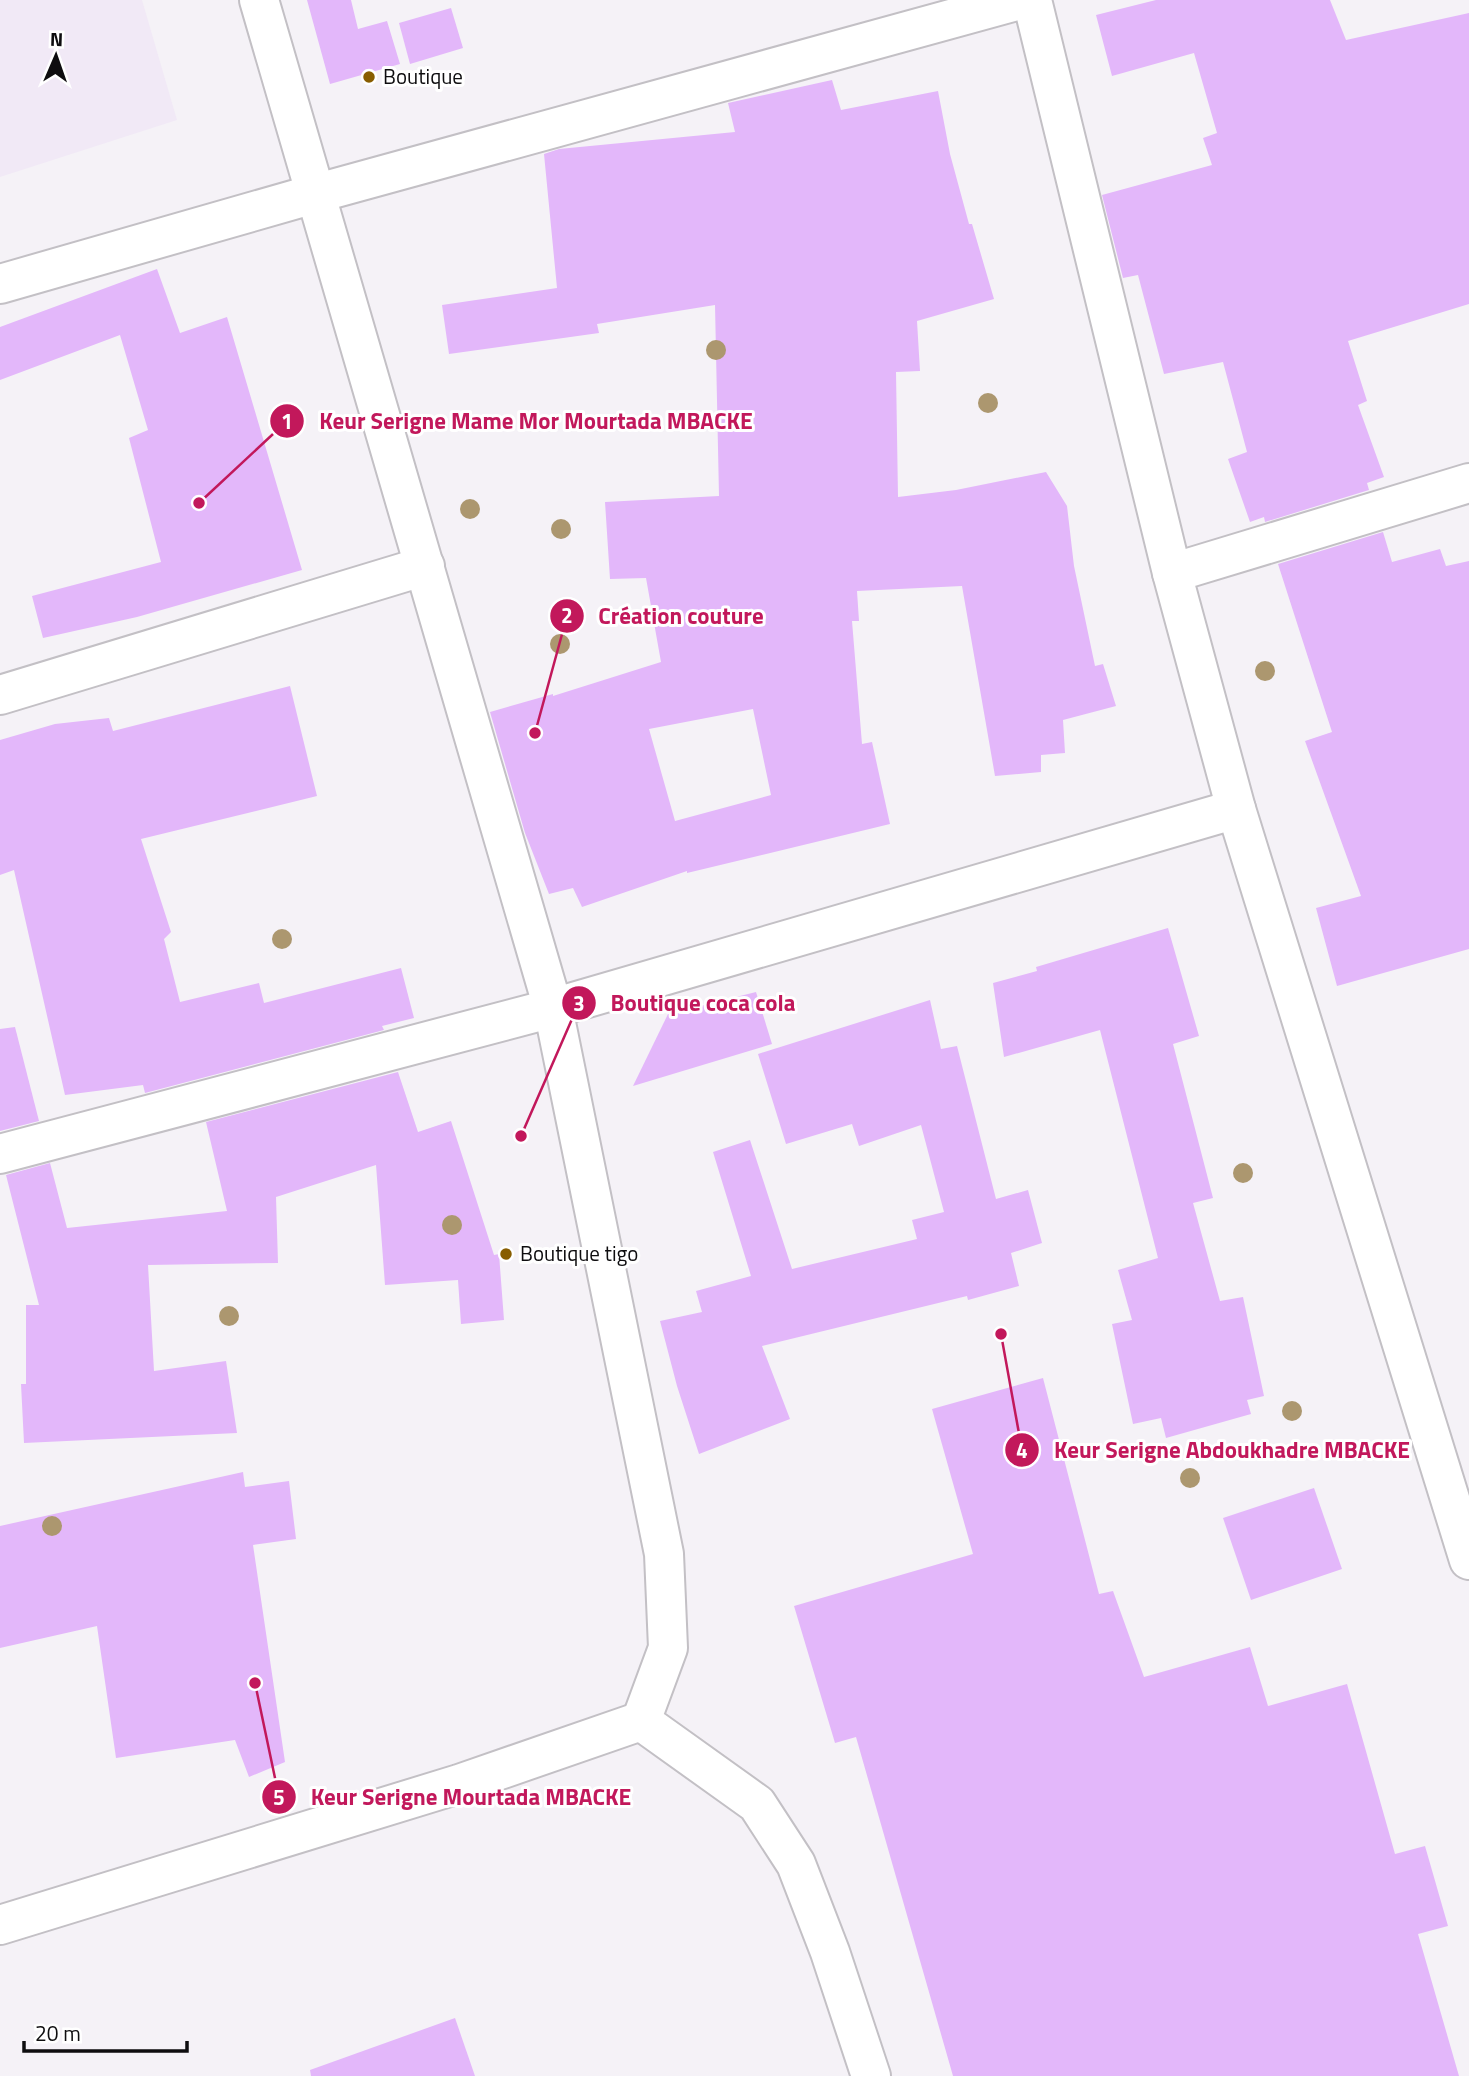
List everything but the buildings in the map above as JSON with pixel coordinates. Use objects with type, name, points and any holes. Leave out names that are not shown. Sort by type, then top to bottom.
[{"type":"street","points":[[258,0],[553,1008],[664,1554],[667,1648],[641,1721]]},
{"type":"street","points":[[0,284],[314,194],[1020,0]]},
{"type":"street","points":[[1032,0],[1172,573],[1236,809],[1469,1560]]},
{"type":"street","points":[[1172,573],[1469,483]]},
{"type":"street","points":[[0,695],[425,566]]},
{"type":"street","points":[[0,1154],[553,1008],[1236,809]]},
{"type":"street","points":[[0,1925],[459,1784],[641,1721]]},
{"type":"street","points":[[641,1721],[757,1804],[796,1864],[830,1952],[871,2076]]},
{"type":"shaded area","points":[[0,0],[142,0],[177,120],[0,177]]},
{"type":"place","name":"Boutique","points":[[369,77]]},
{"type":"place","name":"Keur Serigne Mame Mor Mourtada MBACKE","points":[[199,503]]},
{"type":"place","name":"Création couture","points":[[535,733]]},
{"type":"place","name":"Boutique coca cola","points":[[521,1136]]},
{"type":"place","name":"Boutique tigo","points":[[506,1254]]},
{"type":"place","name":"Keur Serigne Abdoukhadre MBACKE","points":[[1001,1334]]},
{"type":"place","name":"Keur Serigne Mourtada MBACKE","points":[[255,1683]]}]
